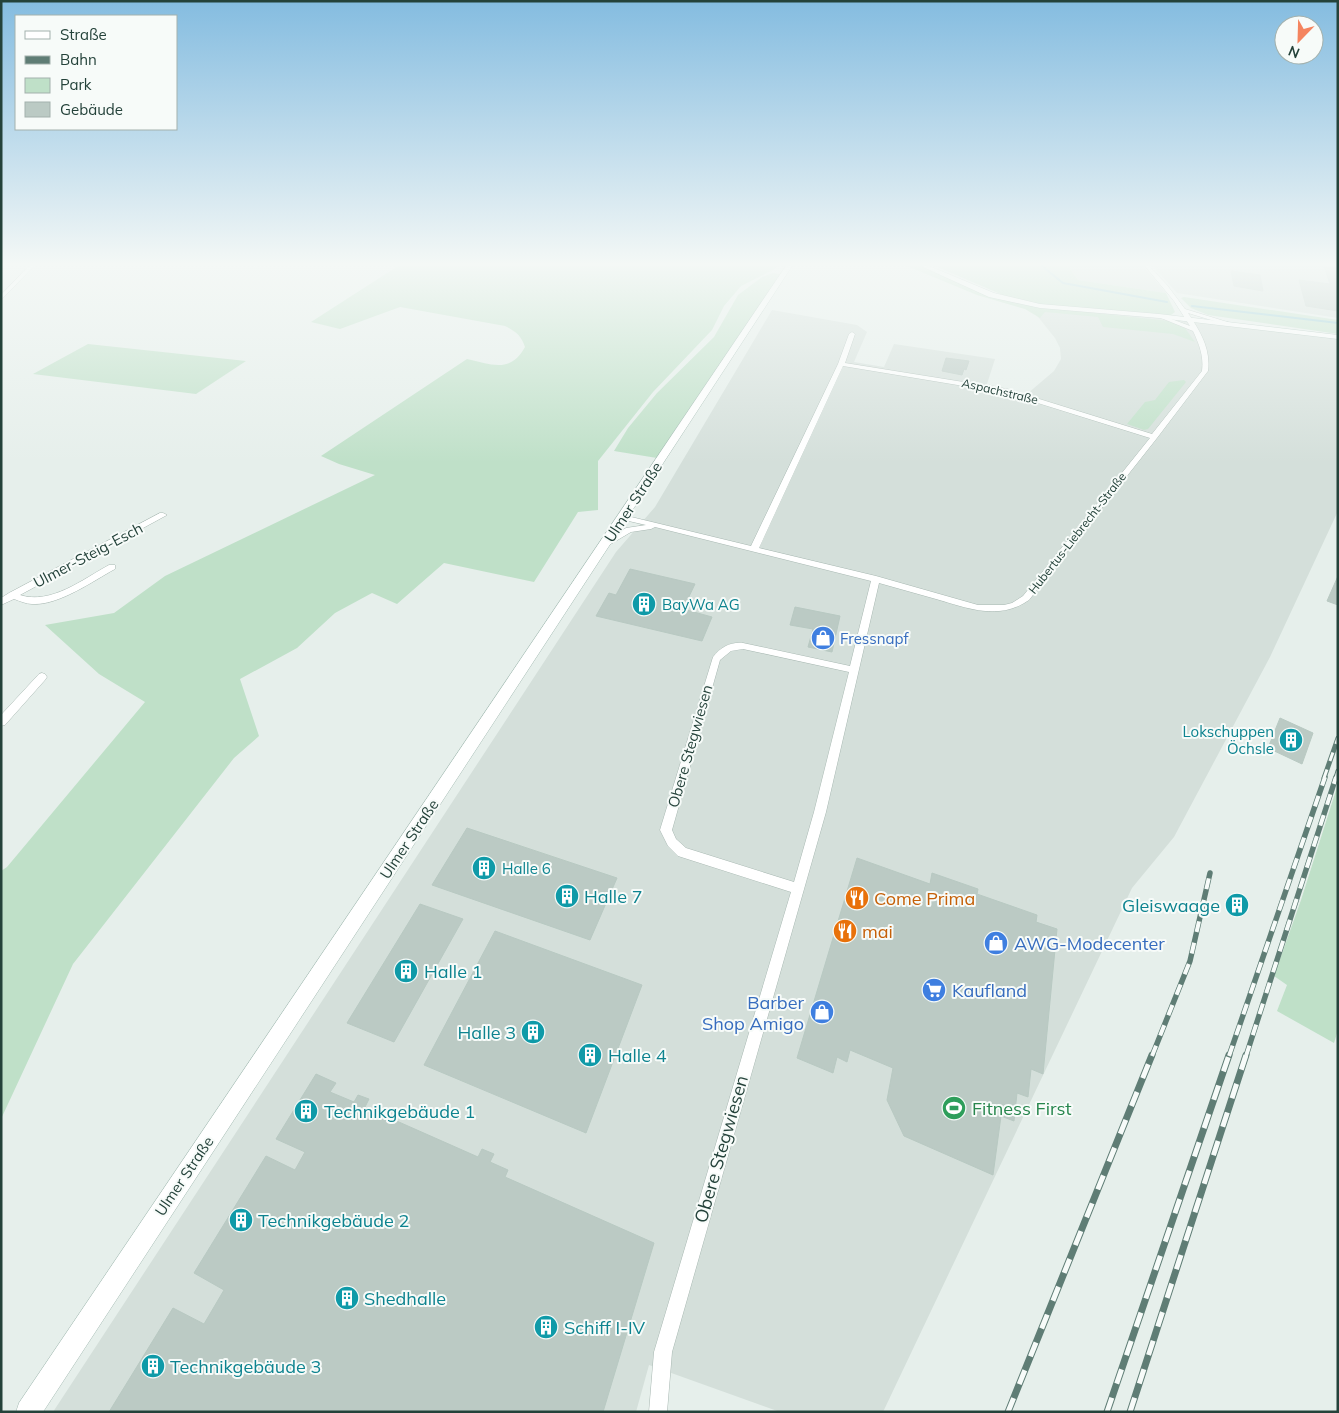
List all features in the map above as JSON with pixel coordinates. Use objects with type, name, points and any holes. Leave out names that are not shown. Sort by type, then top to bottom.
[{"type":"main road","name":"Ulmer Straße","points":[[28,1412],[745,332]]},
{"type":"main road","points":[[1295,332],[1338,337]]},
{"type":"street","name":"Hubertus-Liebrecht-Straße","points":[[623,517],[876,579],[978,608],[995,610],[1017,605],[1026,598],[1120,477],[1155,438],[1208,364],[1203,346],[1195,332]]},
{"type":"street","points":[[754,549],[841,364],[852,334]]},
{"type":"street","name":"Aspachstraße","points":[[841,364],[1007,391],[1155,438]]},
{"type":"street","name":"Ulmer-Steig-Esch","points":[[1,602],[42,578],[163,515]]},
{"type":"street","name":"Hubertus-Liebrecht-Straße","points":[[606,543],[629,530],[662,526]]},
{"type":"street","name":"Ulmer-Steig-Esch","points":[[12,595],[33,601],[44,600],[112,567]]},
{"type":"street","name":"Obere Stegwiesen","points":[[658,1412],[662,1352],[820,812],[876,579]]},
{"type":"street","name":"Obere Stegwiesen","points":[[797,889],[682,852],[668,840],[666,830],[716,659],[727,648],[743,646],[854,670]]},
{"type":"street","points":[[1,722],[42,677]]},
{"type":"shaded area","points":[[759,332],[867,332],[854,362],[884,367],[894,344],[995,359],[987,384],[1027,394],[1054,371],[1061,359],[1060,348],[1050,332],[1281,332],[1338,339],[1338,511],[1270,657],[1174,837],[1132,888],[883,1412],[780,1412],[649,1365],[636,1412],[53,1412],[616,552],[655,507]]},
{"type":"green space","points":[[514,332],[710,332],[653,392],[598,461],[598,510],[578,512],[534,582],[444,563],[397,604],[372,593],[335,613],[297,648],[240,679],[259,736],[234,758],[73,964],[1,1119],[1,871],[7,867],[145,702],[99,674],[45,625],[114,613],[165,576],[375,475],[339,464],[321,456],[467,359],[492,365],[506,364],[513,361],[525,347],[522,339]]},
{"type":"green space","points":[[717,332],[741,332],[657,458],[614,451],[628,428],[657,393]]},
{"type":"green space","points":[[1152,332],[1188,332],[1195,342],[1173,334]]},
{"type":"green space","points":[[88,344],[246,361],[196,394],[33,374]]},
{"type":"green space","points":[[1184,380],[1186,382],[1148,429],[1144,430],[1127,424],[1145,402],[1155,400],[1169,382]]},
{"type":"green space","points":[[1338,784],[1338,1030],[1334,1043],[1277,1011],[1287,985],[1274,976],[1301,900]]},
{"type":"building","points":[[946,358],[969,361],[962,375],[942,371]]},
{"type":"building","name":"BayWa AG","points":[[630,569],[695,584],[683,609],[712,617],[702,641],[596,616],[609,593],[616,595]]},
{"type":"building","points":[[1338,576],[1338,605],[1327,601]]},
{"type":"building","name":"Fressnapf","points":[[795,607],[840,616],[832,652],[808,647],[813,629],[790,625]]},
{"type":"building","name":"Lokschuppen Öchsle","points":[[1280,718],[1313,733],[1302,764],[1268,748]]},
{"type":"building","points":[[467,828],[617,878],[590,940],[432,885]]},
{"type":"building","name":"Kaufland","points":[[857,858],[930,884],[932,873],[978,889],[977,894],[1037,915],[1036,922],[1057,929],[1043,1074],[1031,1069],[1028,1097],[1017,1093],[1014,1121],[1001,1116],[993,1175],[904,1136],[887,1100],[893,1068],[850,1050],[847,1062],[837,1057],[833,1073],[797,1058]]},
{"type":"building","name":"Halle 1","points":[[420,904],[463,919],[394,1042],[347,1023]]},
{"type":"building","points":[[495,931],[642,985],[586,1133],[424,1065]]},
{"type":"building","name":"Shedhalle","points":[[316,1074],[336,1083],[330,1092],[354,1102],[358,1095],[369,1099],[365,1107],[478,1157],[482,1149],[494,1154],[490,1162],[508,1170],[505,1177],[654,1243],[603,1412],[109,1412],[173,1308],[204,1324],[224,1290],[194,1273],[266,1156],[295,1170],[305,1152],[276,1139]]},
{"type":"railway","points":[[1324,778],[1338,738]]},
{"type":"railway","points":[[1336,778],[1338,771]]},
{"type":"railway","points":[[1229,1056],[1325,777]]},
{"type":"railway","points":[[1246,1056],[1336,777]]},
{"type":"railway","points":[[1152,1056],[1190,961],[1210,873]]},
{"type":"railway","points":[[1008,1412],[1152,1055]]},
{"type":"railway","points":[[1107,1412],[1229,1055]]},
{"type":"railway","points":[[1130,1412],[1246,1055]]},
{"type":"place","name":"BayWa AG","points":[[644,604]]},
{"type":"place","name":"Fressnapf","points":[[823,638]]},
{"type":"place","name":"Lokschuppen Öchsle","points":[[1291,740]]},
{"type":"place","name":"Halle 6","points":[[484,868]]},
{"type":"place","name":"Halle 7","points":[[567,896]]},
{"type":"place","name":"Come Prima","points":[[857,898]]},
{"type":"place","name":"Gleiswaage","points":[[1237,905]]},
{"type":"place","name":"mai","points":[[845,931]]},
{"type":"place","name":"AWG-Modecenter","points":[[996,943]]},
{"type":"place","name":"Halle 1","points":[[406,971]]},
{"type":"place","name":"Kaufland","points":[[934,990]]},
{"type":"place","name":"Barber Shop Amigo","points":[[822,1012]]},
{"type":"place","name":"Halle 3","points":[[533,1032]]},
{"type":"place","name":"Halle 4","points":[[590,1055]]},
{"type":"place","name":"Fitness First","points":[[954,1108]]},
{"type":"place","name":"Technikgebäude 1","points":[[306,1111]]},
{"type":"place","name":"Technikgebäude 2","points":[[241,1220]]},
{"type":"place","name":"Shedhalle","points":[[347,1298]]},
{"type":"place","name":"Schiff I-IV","points":[[546,1327]]},
{"type":"place","name":"Technikgebäude 3","points":[[153,1366]]}]
